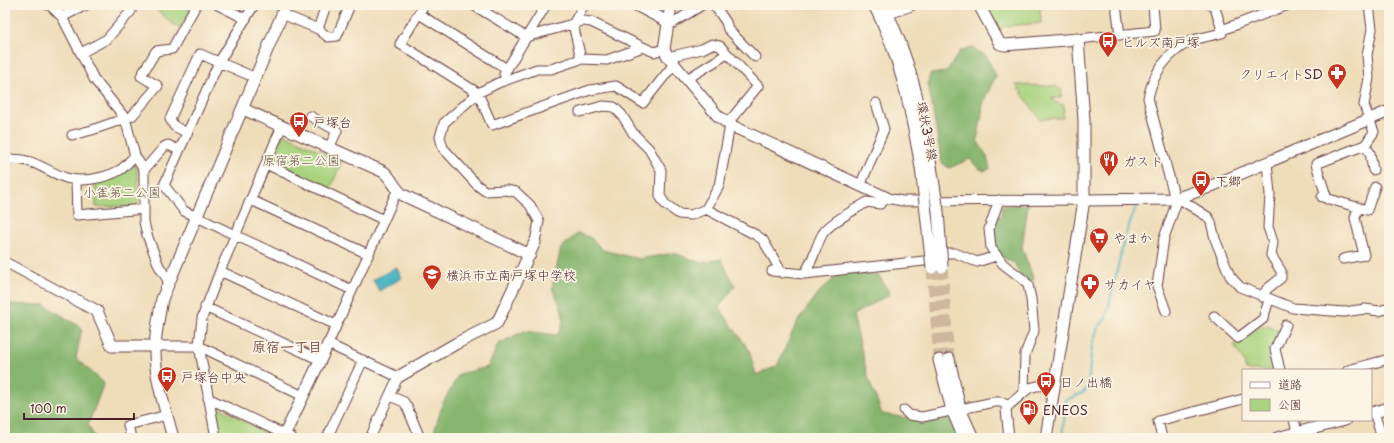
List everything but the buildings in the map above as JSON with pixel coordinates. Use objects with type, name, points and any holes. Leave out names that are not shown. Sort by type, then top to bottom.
[{"type":"street","points":[[47,5],[62,16],[94,78],[125,118],[135,156],[144,170],[144,222],[147,235],[159,266],[169,282]]},
{"type":"street","points":[[62,16],[86,5]]},
{"type":"street","points":[[81,53],[107,40],[131,11],[127,5]]},
{"type":"street","points":[[72,135],[92,130],[132,116],[158,86],[142,76],[156,51],[172,49],[196,5]]},
{"type":"street","points":[[218,5],[246,19]]},
{"type":"street","points":[[254,5],[219,62],[164,185],[184,211],[352,290]]},
{"type":"street","points":[[318,30],[326,5]]},
{"type":"street","points":[[174,438],[167,415],[157,367],[156,331],[162,299],[284,10],[328,37],[337,36],[350,5]]},
{"type":"street","points":[[424,5],[400,44],[478,93],[492,125],[590,90],[616,86],[643,103],[669,57],[668,22],[671,5]]},
{"type":"street","points":[[473,5],[526,37],[573,24],[591,22],[654,52],[669,57],[702,49],[712,44],[720,46],[758,86],[729,124],[719,186],[706,209],[691,215],[679,214],[665,204],[660,196],[661,170],[649,149],[633,133],[622,115],[614,108],[603,106],[580,112]]},
{"type":"street","points":[[498,83],[546,5]]},
{"type":"street","points":[[581,59],[573,24],[584,5]]},
{"type":"street","points":[[636,5],[668,22],[673,23],[702,5]]},
{"type":"street","points":[[714,5],[726,22],[728,29],[755,57]]},
{"type":"street","name":"環状3号線","points":[[874,5],[883,11],[912,76],[921,111],[926,167],[938,211],[937,267]]},
{"type":"street","points":[[883,11],[911,5]]},
{"type":"street","points":[[979,5],[1000,44],[1005,45],[1155,31],[1153,5]]},
{"type":"street","points":[[1116,5],[1120,34]]},
{"type":"street","points":[[1211,5],[1215,8],[1222,30]]},
{"type":"street","points":[[1166,311],[1157,286],[1164,238],[1176,198],[1160,137],[1150,109],[1148,98],[1150,88],[1158,70],[1180,48],[1190,42],[1222,33],[1222,30],[1288,5]]},
{"type":"street","points":[[1369,5],[1372,29],[1367,54],[1369,78],[1364,105],[1374,132],[1365,145],[1316,164],[1324,198],[1367,210],[1375,187]]},
{"type":"street","points":[[419,14],[507,69]]},
{"type":"street","points":[[1046,438],[1084,200],[1084,120],[1078,39]]},
{"type":"street","points":[[370,438],[398,377],[457,342],[497,323],[535,242],[539,221],[530,204],[516,192],[506,190],[485,191],[477,185],[442,148],[440,137],[444,124],[478,93],[498,83],[537,69],[551,69],[581,59],[607,60],[643,47]]},
{"type":"street","points":[[187,133],[174,126],[170,119],[200,54],[256,78]]},
{"type":"street","points":[[687,79],[727,54]]},
{"type":"street","points":[[669,57],[718,116],[729,124],[860,186],[887,198],[902,201],[1176,198],[1267,163],[1389,111]]},
{"type":"street","points":[[860,186],[884,129],[876,103]]},
{"type":"street","points":[[243,109],[384,172],[390,177],[397,190],[530,255]]},
{"type":"street","points":[[310,116],[336,131],[330,148]]},
{"type":"street","points":[[216,438],[199,346],[205,307],[282,126]]},
{"type":"street","points":[[144,170],[164,147],[168,145],[179,150]]},
{"type":"street","points":[[1365,145],[1370,153],[1373,170]]},
{"type":"street","points":[[5,160],[21,160],[36,163],[61,176],[76,180],[108,176],[121,170],[135,156]]},
{"type":"street","points":[[1214,316],[1238,338],[1263,319],[1267,289],[1281,278],[1281,271],[1271,255],[1272,242],[1268,227],[1270,194],[1267,163]]},
{"type":"street","points":[[266,164],[384,220]]},
{"type":"street","points":[[76,180],[77,214],[144,209]]},
{"type":"street","points":[[208,398],[287,437],[303,396],[397,190]]},
{"type":"street","points":[[804,274],[810,266],[823,234],[829,226],[867,202],[880,204],[887,198]]},
{"type":"street","points":[[1176,198],[1208,217],[1227,269],[1235,283],[1240,288],[1293,308],[1344,312],[1365,309],[1379,311],[1389,308]]},
{"type":"street","points":[[251,200],[368,254]]},
{"type":"street","points":[[999,200],[989,229],[991,248],[1003,264],[1024,280],[1028,285],[1031,299],[1034,330],[1025,354],[1024,392]]},
{"type":"street","points":[[1343,259],[1364,255],[1355,218],[1358,208]]},
{"type":"street","points":[[706,209],[763,240],[782,273]]},
{"type":"street","points":[[772,271],[804,274],[933,260],[942,253],[955,253],[977,262],[996,256]]},
{"type":"street","points":[[5,262],[97,311],[112,346],[199,346],[303,396]]},
{"type":"street","points":[[220,272],[336,325]]},
{"type":"street","points":[[205,307],[320,360]]},
{"type":"street","points":[[1280,369],[1275,349],[1286,325]]},
{"type":"street","points":[[328,344],[398,377]]},
{"type":"street","points":[[1352,369],[1389,359]]},
{"type":"street","points":[[327,438],[363,360]]},
{"type":"street","points":[[944,360],[964,438]]},
{"type":"street","points":[[1009,438],[1006,410],[1008,406],[1029,388],[1037,386],[1055,386]]},
{"type":"street","points":[[390,396],[404,402],[418,437]]},
{"type":"street","points":[[1162,438],[1158,421],[1242,398]]},
{"type":"street","points":[[904,410],[908,415],[922,417],[994,402],[1001,402],[1008,406]]},
{"type":"street","points":[[1382,438],[1373,413],[1389,408]]},
{"type":"street","points":[[956,410],[973,438]]},
{"type":"street","points":[[131,438],[128,425],[167,415]]},
{"type":"street","points":[[1294,421],[1297,432]]},
{"type":"street","points":[[1277,438],[1341,421]]},
{"type":"green space","points":[[151,5],[193,5],[179,29]]},
{"type":"green space","points":[[987,5],[1040,5],[1041,23],[1006,26],[997,30]]},
{"type":"green space","points":[[973,48],[987,57],[996,76],[983,102],[977,140],[987,157],[990,169],[984,171],[978,168],[970,159],[949,168],[942,163],[928,83],[930,74],[946,72],[961,50]]},
{"type":"green space","points":[[1016,85],[1055,86],[1062,90],[1061,98],[1052,98],[1054,102],[1064,105],[1063,118],[1040,119]]},
{"type":"green space","name":"原宿第二公園","points":[[284,134],[342,161],[330,190],[269,162]]},
{"type":"green space","name":"小雀第二公園","points":[[135,164],[138,177],[138,206],[96,207],[95,182],[115,178]]},
{"type":"green space","points":[[1028,204],[1022,248],[1034,280],[1028,282],[1018,272],[1015,263],[1007,260],[998,252],[994,241],[994,219],[1001,217],[1002,206]]},
{"type":"green space","points":[[578,233],[591,238],[603,250],[639,259],[674,253],[701,263],[721,259],[735,286],[719,307],[749,350],[756,375],[777,366],[797,322],[820,291],[838,275],[851,273],[879,276],[890,294],[853,315],[868,377],[882,414],[929,421],[950,418],[958,438],[432,438],[443,403],[459,374],[488,367],[498,344],[524,331],[557,335],[561,329],[563,317],[552,288],[561,248]]},
{"type":"green space","points":[[5,304],[45,305],[82,328],[76,358],[104,383],[88,425],[95,438],[5,438]]},
{"type":"green space","points":[[1263,325],[1279,330],[1271,349],[1277,369],[1246,369],[1244,362],[1234,345]]},
{"type":"green space","points":[[213,404],[274,437],[274,438],[221,438]]},
{"type":"water","points":[[396,267],[402,278],[379,291],[373,280]]},
{"type":"waterway","points":[[1062,438],[1066,400],[1083,393],[1088,387],[1092,345],[1098,328],[1106,318],[1125,236],[1137,205]]},
{"type":"tunnel","points":[[942,267],[949,359]]},
{"type":"tunnel","points":[[932,268],[939,360]]},
{"type":"place","name":"ヒルズ南戸塚","points":[[1108,58]]},
{"type":"place","name":"クリエイトSD","points":[[1337,90]]},
{"type":"place","name":"戸塚台","points":[[299,138]]},
{"type":"place","name":"ガスト","points":[[1109,177]]},
{"type":"place","name":"下郷","points":[[1201,197]]},
{"type":"place","name":"やまか","points":[[1099,254]]},
{"type":"place","name":"横浜市立南戸塚中学校","points":[[432,291]]},
{"type":"place","name":"サカイヤ","points":[[1090,300]]},
{"type":"place","name":"戸塚台中央","points":[[167,393]]},
{"type":"place","name":"日ノ出橋","points":[[1046,398]]},
{"type":"place","name":"ENEOS","points":[[1029,426]]},
{"type":"district","name":"原宿一丁目","points":[[287,346]]}]
